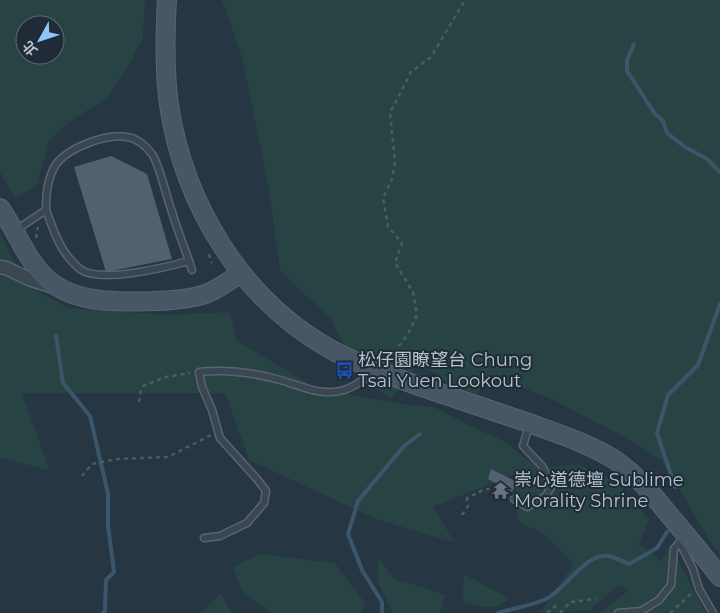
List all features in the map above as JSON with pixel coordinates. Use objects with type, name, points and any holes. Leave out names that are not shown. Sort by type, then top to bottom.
[{"type":"main road","points":[[168,0],[166,70],[169,104],[176,138],[197,200],[218,239],[241,273],[261,296],[283,317],[329,349],[378,370],[558,433],[615,461],[649,490],[683,539],[720,577]]},
{"type":"main road","points":[[0,208],[15,231],[25,252],[47,278],[60,289],[84,298],[113,301],[193,298],[208,294],[241,273]]},
{"type":"street","points":[[2,269],[25,252]]},
{"type":"street","points":[[2,269],[29,280],[60,289]]},
{"type":"lane","points":[[189,261],[112,275],[94,274],[81,270],[60,245],[46,210],[46,191],[56,165],[63,157],[80,146],[114,136],[129,137],[146,146],[154,156],[172,213],[189,261],[192,270]]},
{"type":"lane","points":[[15,231],[46,210]]},
{"type":"lane","points":[[204,538],[220,536],[247,523],[264,503],[266,491],[258,479],[220,438],[212,410],[202,387],[199,372],[240,373],[280,380],[316,392],[343,391],[378,370]]},
{"type":"lane","points":[[514,499],[527,507],[546,496],[552,485],[542,466],[523,446],[529,424]]},
{"type":"lane","points":[[618,613],[641,611],[659,600],[671,585],[674,549],[683,539],[698,589],[713,613]]},
{"type":"path","points":[[395,366],[399,346],[409,332],[417,315],[413,292],[395,263],[402,243],[388,227],[383,198],[392,179],[395,162],[390,113],[411,72],[431,57],[465,0]]},
{"type":"path","points":[[139,402],[140,389],[143,386],[166,377],[199,372]]},
{"type":"path","points":[[82,476],[92,464],[105,460],[168,457],[218,431]]},
{"type":"path","points":[[462,515],[468,506],[467,498],[481,489],[493,489],[514,499]]},
{"type":"path","points":[[670,613],[698,589]]},
{"type":"path","points":[[560,613],[570,602],[596,599]]},
{"type":"path","points":[[547,613],[557,605]]},
{"type":"path","points":[[553,608],[554,613]]},
{"type":"green space","points":[[0,0],[145,0],[143,37],[129,65],[108,97],[72,120],[49,141],[37,185],[15,198],[0,172]]},
{"type":"green space","points":[[222,0],[720,0],[720,555],[663,461],[619,434],[547,397],[488,375],[470,407],[437,373],[415,367],[392,398],[365,384],[330,318],[280,271],[269,189],[242,57]]},
{"type":"green space","points":[[0,233],[12,258],[39,292],[69,308],[166,315],[230,312],[237,341],[316,388],[401,404],[434,407],[504,441],[539,469],[578,464],[616,482],[649,520],[639,544],[661,561],[670,545],[706,613],[601,613],[629,589],[619,585],[590,610],[541,613],[573,564],[545,535],[518,521],[514,474],[433,507],[455,543],[376,519],[249,460],[225,393],[22,393],[50,471],[0,457]]},
{"type":"green space","points":[[260,554],[335,563],[366,604],[361,613],[272,613],[242,591],[233,567]]},
{"type":"green space","points":[[378,556],[395,580],[445,595],[440,613],[393,613],[378,583]]},
{"type":"green space","points":[[464,574],[508,598],[499,606],[493,607],[462,602]]},
{"type":"green space","points":[[220,593],[232,613],[202,613]]},
{"type":"building","points":[[111,156],[147,174],[172,259],[106,272],[74,167]]},
{"type":"building","points":[[491,469],[517,482],[512,492],[488,479]]},
{"type":"waterway","points":[[634,44],[627,60],[627,71],[655,114],[663,121],[667,133],[685,147],[707,159],[720,172]]},
{"type":"waterway","points":[[675,487],[657,433],[668,395],[698,365],[720,304]]},
{"type":"waterway","points":[[56,336],[63,383],[90,416],[108,494],[108,526],[114,572],[106,580],[105,611],[103,613]]},
{"type":"waterway","points":[[382,613],[382,602],[362,570],[348,534],[358,501],[404,446],[420,434]]},
{"type":"waterway","points":[[498,613],[546,599],[591,560],[608,556],[629,564],[657,548],[667,532]]},
{"type":"place","name":"松仔園瞭望台 Chung Tsai Yuen Lookout","points":[[344,370]]},
{"type":"place","name":"崇心道德壇 Sublime Morality Shrine","points":[[500,490]]}]
